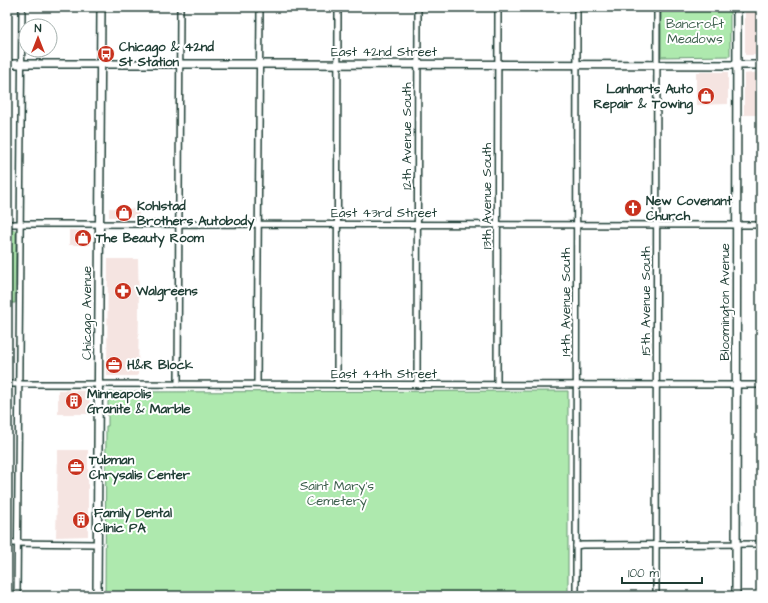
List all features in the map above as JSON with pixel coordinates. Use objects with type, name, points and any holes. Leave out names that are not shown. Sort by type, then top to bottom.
[{"type":"street","points":[[17,596],[22,7]]},
{"type":"street","name":"Chicago Avenue","points":[[97,596],[101,7]]},
{"type":"street","points":[[178,384],[180,7]]},
{"type":"street","points":[[257,384],[260,7]]},
{"type":"street","points":[[337,385],[338,7]]},
{"type":"street","name":"12th Avenue South","points":[[417,385],[418,7]]},
{"type":"street","name":"13th Avenue South","points":[[497,385],[498,7]]},
{"type":"street","name":"14th Avenue South","points":[[576,596],[577,7]]},
{"type":"street","name":"15th Avenue South","points":[[656,596],[657,7]]},
{"type":"street","name":"Bloomington Avenue","points":[[736,596],[737,7]]},
{"type":"street","name":"East 42nd Street","points":[[7,64],[761,65]]},
{"type":"street","name":"East 43rd Street","points":[[7,224],[761,225]]},
{"type":"street","name":"East 44th Street","points":[[7,384],[761,385]]},
{"type":"street","points":[[7,543],[97,544]]},
{"type":"street","points":[[576,546],[761,544]]},
{"type":"shaded area","points":[[745,7],[761,7],[761,55],[745,55]]},
{"type":"shaded area","points":[[696,72],[728,72],[728,104],[696,105]]},
{"type":"shaded area","points":[[761,72],[761,115],[744,115],[744,74]]},
{"type":"shaded area","name":"Kohlstad Brothers Autobody","points":[[109,208],[139,209],[139,217],[109,217]]},
{"type":"shaded area","name":"The Beauty Room","points":[[69,230],[89,231],[90,245],[69,245]]},
{"type":"shaded area","points":[[108,259],[138,259],[138,376],[107,376]]},
{"type":"shaded area","points":[[58,390],[90,391],[89,414],[58,414]]},
{"type":"shaded area","points":[[58,450],[88,450],[88,536],[56,537]]},
{"type":"green space","name":"Bancroft Meadows","points":[[661,7],[730,7],[730,56],[661,57]]},
{"type":"green space","points":[[7,230],[16,230],[15,303],[7,303]]},
{"type":"green space","name":"Saint Mary's Cemetery","points":[[568,391],[568,596],[105,596],[106,426],[108,426],[108,392]]},
{"type":"place","name":"Chicago & 42nd St Station","points":[[106,54]]},
{"type":"place","name":"Lanharts Auto Repair & Towing","points":[[706,96]]},
{"type":"place","name":"New Covenant Church","points":[[633,208]]},
{"type":"place","name":"Kohlstad Brothers Autobody","points":[[124,213]]},
{"type":"place","name":"The Beauty Room","points":[[83,238]]},
{"type":"place","name":"Walgreens","points":[[123,291]]},
{"type":"place","name":"H&R Block","points":[[114,365]]},
{"type":"place","name":"Minneapolis Granite & Marble","points":[[74,401]]},
{"type":"place","name":"Tubman Chrysalis Center","points":[[76,467]]},
{"type":"place","name":"Family Dental Clinic PA","points":[[81,520]]}]
